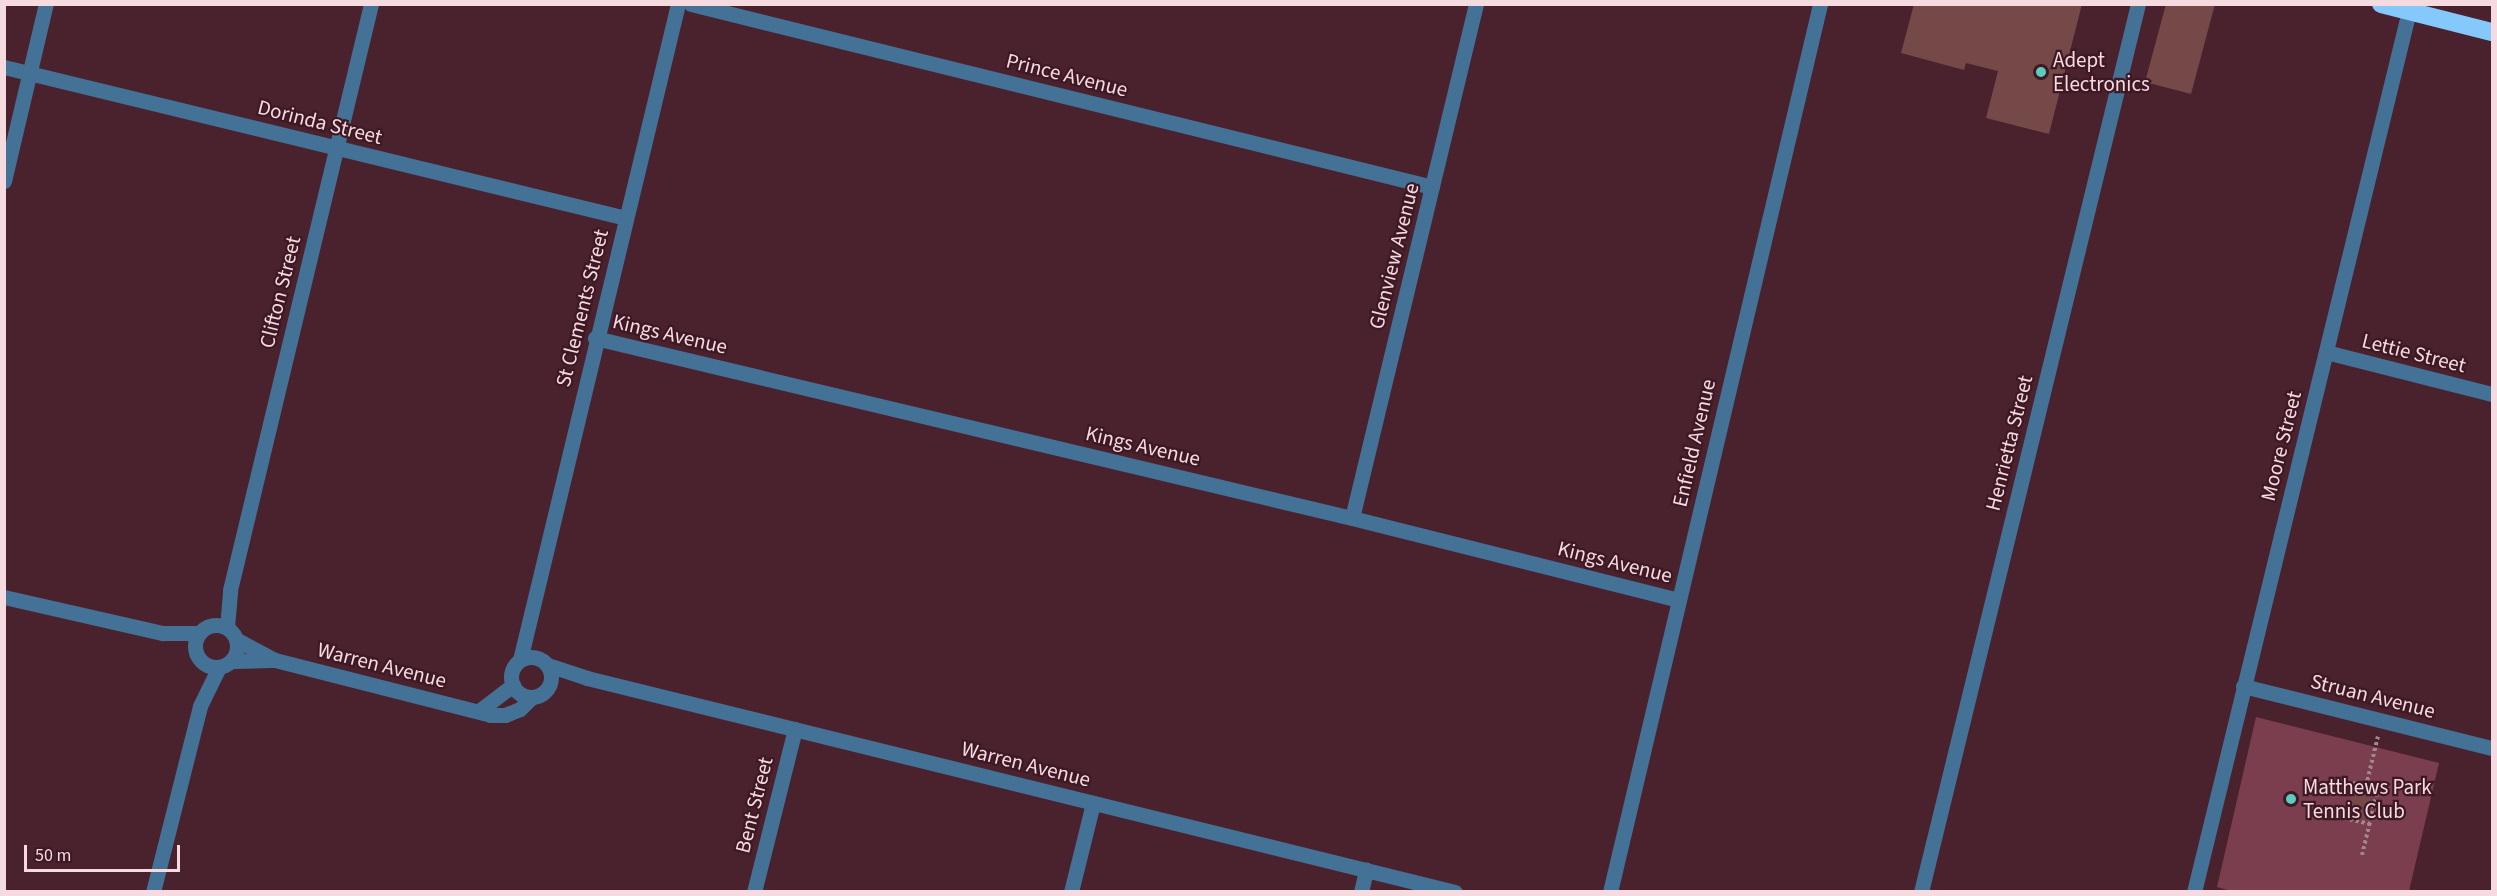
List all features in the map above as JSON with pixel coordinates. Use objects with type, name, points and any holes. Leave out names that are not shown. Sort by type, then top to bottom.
[{"type":"highway","points":[[2381,4],[2493,32]]},
{"type":"street","points":[[4,181],[46,4]]},
{"type":"street","name":"Clifton Street","points":[[225,664],[238,647],[225,631],[230,590],[371,4]]},
{"type":"street","name":"St Clements Street","points":[[520,660],[678,4]]},
{"type":"street","name":"Prince Avenue","points":[[691,4],[1432,187]]},
{"type":"street","name":"Glenview Avenue","points":[[1352,518],[1476,4]]},
{"type":"street","name":"Enfield Avenue","points":[[1610,891],[1820,4]]},
{"type":"street","name":"Henrietta Street","points":[[1921,891],[2138,4]]},
{"type":"street","name":"Moore Street","points":[[2194,891],[2409,11]]},
{"type":"street","name":"Dorinda Street","points":[[4,67],[626,218]]},
{"type":"street","name":"Kings Avenue","points":[[596,338],[1352,518],[1679,600]]},
{"type":"street","name":"Lettie Street","points":[[2325,352],[2493,394]]},
{"type":"street","points":[[4,597],[163,633],[225,631]]},
{"type":"street","points":[[529,622],[551,682],[547,690]]},
{"type":"street","name":"Warren Avenue","points":[[225,631],[275,660],[490,715],[505,715],[520,709],[532,697]]},
{"type":"street","points":[[153,891],[200,706],[225,664],[198,656],[163,633]]},
{"type":"street","points":[[199,633],[200,706]]},
{"type":"street","points":[[545,663],[534,657],[520,660],[512,671],[513,685],[524,696],[532,697],[587,678]]},
{"type":"street","name":"Warren Avenue","points":[[225,664],[275,660]]},
{"type":"street","name":"Warren Avenue","points":[[545,663],[587,678],[1455,891]]},
{"type":"street","points":[[479,711],[513,685]]},
{"type":"street","name":"Struan Avenue","points":[[2243,686],[2493,748]]},
{"type":"street","name":"Bent Street","points":[[754,891],[795,729]]},
{"type":"street","points":[[1071,891],[1093,802]]},
{"type":"street","points":[[1360,891],[1366,870]]},
{"type":"path","points":[[2366,786],[2382,720]]},
{"type":"path","points":[[2353,783],[2378,789],[2362,855]]},
{"type":"path","points":[[2344,818],[2370,824]]},
{"type":"shaded area","points":[[2256,717],[2439,763],[2409,891],[2234,892],[2217,887]]},
{"type":"building","points":[[1914,4],[2082,4],[2049,134],[1986,118],[1998,71],[1966,63],[1964,70],[1901,53]]},
{"type":"building","points":[[2166,4],[2215,4],[2191,94],[2145,82]]},
{"type":"building","points":[[2353,788],[2373,793],[2367,819],[2347,815]]},
{"type":"place","name":"Adept Electronics","points":[[2041,72]]},
{"type":"place","name":"Matthews Park Tennis Club","points":[[2291,799]]}]
